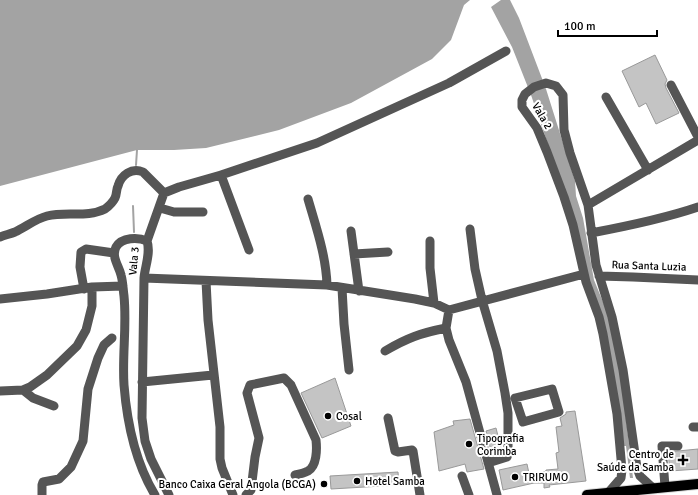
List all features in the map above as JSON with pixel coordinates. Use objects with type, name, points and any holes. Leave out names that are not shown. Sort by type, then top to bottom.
[{"type":"main road","points":[[650,492],[665,487],[698,484]]},
{"type":"main road","points":[[587,495],[608,493],[698,491]]},
{"type":"street","points":[[164,193],[178,187],[221,175],[323,140],[449,83],[506,51]]},
{"type":"street","name":"Vala 2","points":[[608,493],[620,478],[622,470],[617,414],[603,334],[599,317],[586,282],[573,225],[548,152],[537,128],[522,107],[522,100],[525,94],[534,87],[546,83],[556,86],[563,95],[564,130],[570,153],[588,206],[591,233],[599,276],[612,317],[623,370],[637,468],[650,492]]},
{"type":"street","points":[[588,206],[698,138],[671,84]]},
{"type":"street","points":[[606,97],[648,170]]},
{"type":"street","points":[[0,237],[48,216],[73,213],[94,213],[106,208],[116,197],[120,179],[130,171],[139,170],[143,172],[164,193]]},
{"type":"street","points":[[221,175],[249,250]]},
{"type":"street","points":[[144,240],[160,208],[164,193]]},
{"type":"street","points":[[308,199],[321,242],[327,274],[327,285]]},
{"type":"street","points":[[591,233],[676,215],[698,207]]},
{"type":"street","points":[[160,208],[174,212],[203,212]]},
{"type":"street","points":[[470,229],[475,269],[482,300],[497,351],[507,409],[507,457],[488,462]]},
{"type":"street","points":[[351,231],[359,291]]},
{"type":"street","name":"Vala 3","points":[[155,495],[139,462],[126,405],[124,384],[123,286],[121,274],[114,253],[117,246],[121,242],[129,239],[144,240],[149,252],[144,278],[142,418],[151,458],[169,495]]},
{"type":"street","points":[[430,241],[430,268],[434,303]]},
{"type":"street","points":[[0,391],[23,390],[30,387],[47,375],[77,346],[86,330],[92,306],[88,288],[80,267],[81,252],[86,249],[114,253]]},
{"type":"street","points":[[354,254],[388,252]]},
{"type":"street","points":[[144,278],[327,285],[434,303],[449,310],[584,274]]},
{"type":"street","name":"Rua Santa Luzia","points":[[599,276],[633,276],[698,280]]},
{"type":"street","points":[[206,281],[213,375],[220,427],[221,464],[233,495]]},
{"type":"street","points":[[0,299],[88,288],[123,286]]},
{"type":"street","points":[[342,288],[349,370]]},
{"type":"street","points":[[449,310],[446,328],[449,340],[466,382],[497,495]]},
{"type":"street","points":[[385,351],[400,342],[421,333],[446,328]]},
{"type":"street","points":[[42,495],[43,482],[59,480],[72,467],[83,441],[88,389],[104,345],[112,338]]},
{"type":"street","points":[[142,382],[213,375]]},
{"type":"street","points":[[246,495],[251,490],[259,438],[247,393],[250,385],[284,378],[291,385],[316,440],[317,447],[314,465],[311,470],[295,475]]},
{"type":"street","points":[[552,389],[560,412],[523,422],[518,407],[515,398],[552,389]]},
{"type":"street","points":[[23,390],[32,398],[54,406]]},
{"type":"street","points":[[507,409],[518,407]]},
{"type":"street","points":[[388,418],[395,451],[413,451],[420,495]]},
{"type":"street","points":[[665,487],[662,446],[678,446]]},
{"type":"street","points":[[462,476],[469,495]]},
{"type":"shaded area","points":[[0,0],[470,0],[464,5],[451,40],[432,59],[351,103],[279,130],[206,148],[137,150],[0,186]]},
{"type":"shaded area","points":[[501,0],[510,0],[519,18],[546,89],[575,181],[576,196],[583,218],[594,280],[608,314],[621,376],[633,478],[630,478],[626,446],[624,446],[569,199],[562,185],[531,95],[512,47],[491,7]]},
{"type":"building","points":[[655,55],[667,80],[665,84],[666,88],[679,113],[656,124],[646,103],[639,107],[622,71]]},
{"type":"building","points":[[335,378],[351,426],[322,438],[301,393]]},
{"type":"building","points":[[575,411],[586,481],[549,485],[550,487],[544,488],[544,483],[534,483],[503,490],[499,470],[527,464],[530,478],[543,477],[543,472],[546,470],[558,469],[556,453],[559,452],[556,427],[562,426],[560,418],[566,414],[566,412]]},
{"type":"building","points":[[470,419],[484,469],[467,472],[465,464],[439,471],[434,432],[454,425],[453,421]]},
{"type":"building","points":[[496,428],[502,452],[492,455],[486,431]]},
{"type":"building","name":"Centro de Saúde da Samba","points":[[698,449],[698,469],[670,471],[668,452]]},
{"type":"building","points":[[398,472],[399,485],[331,489],[330,476]]},
{"type":"waterway","points":[[136,165],[137,150]]},
{"type":"waterway","points":[[133,206],[134,232]]},
{"type":"place","name":"Cosal","points":[[328,416]]},
{"type":"place","name":"Tipografia Corimba","points":[[469,444]]},
{"type":"place","name":"Centro de Saúde da Samba","points":[[683,460]]},
{"type":"place","name":"TRIRUMO","points":[[515,477]]},
{"type":"place","name":"Hotel Samba","points":[[357,481]]},
{"type":"place","name":"Banco Caixa Geral Angola (BCGA)","points":[[324,484]]}]
